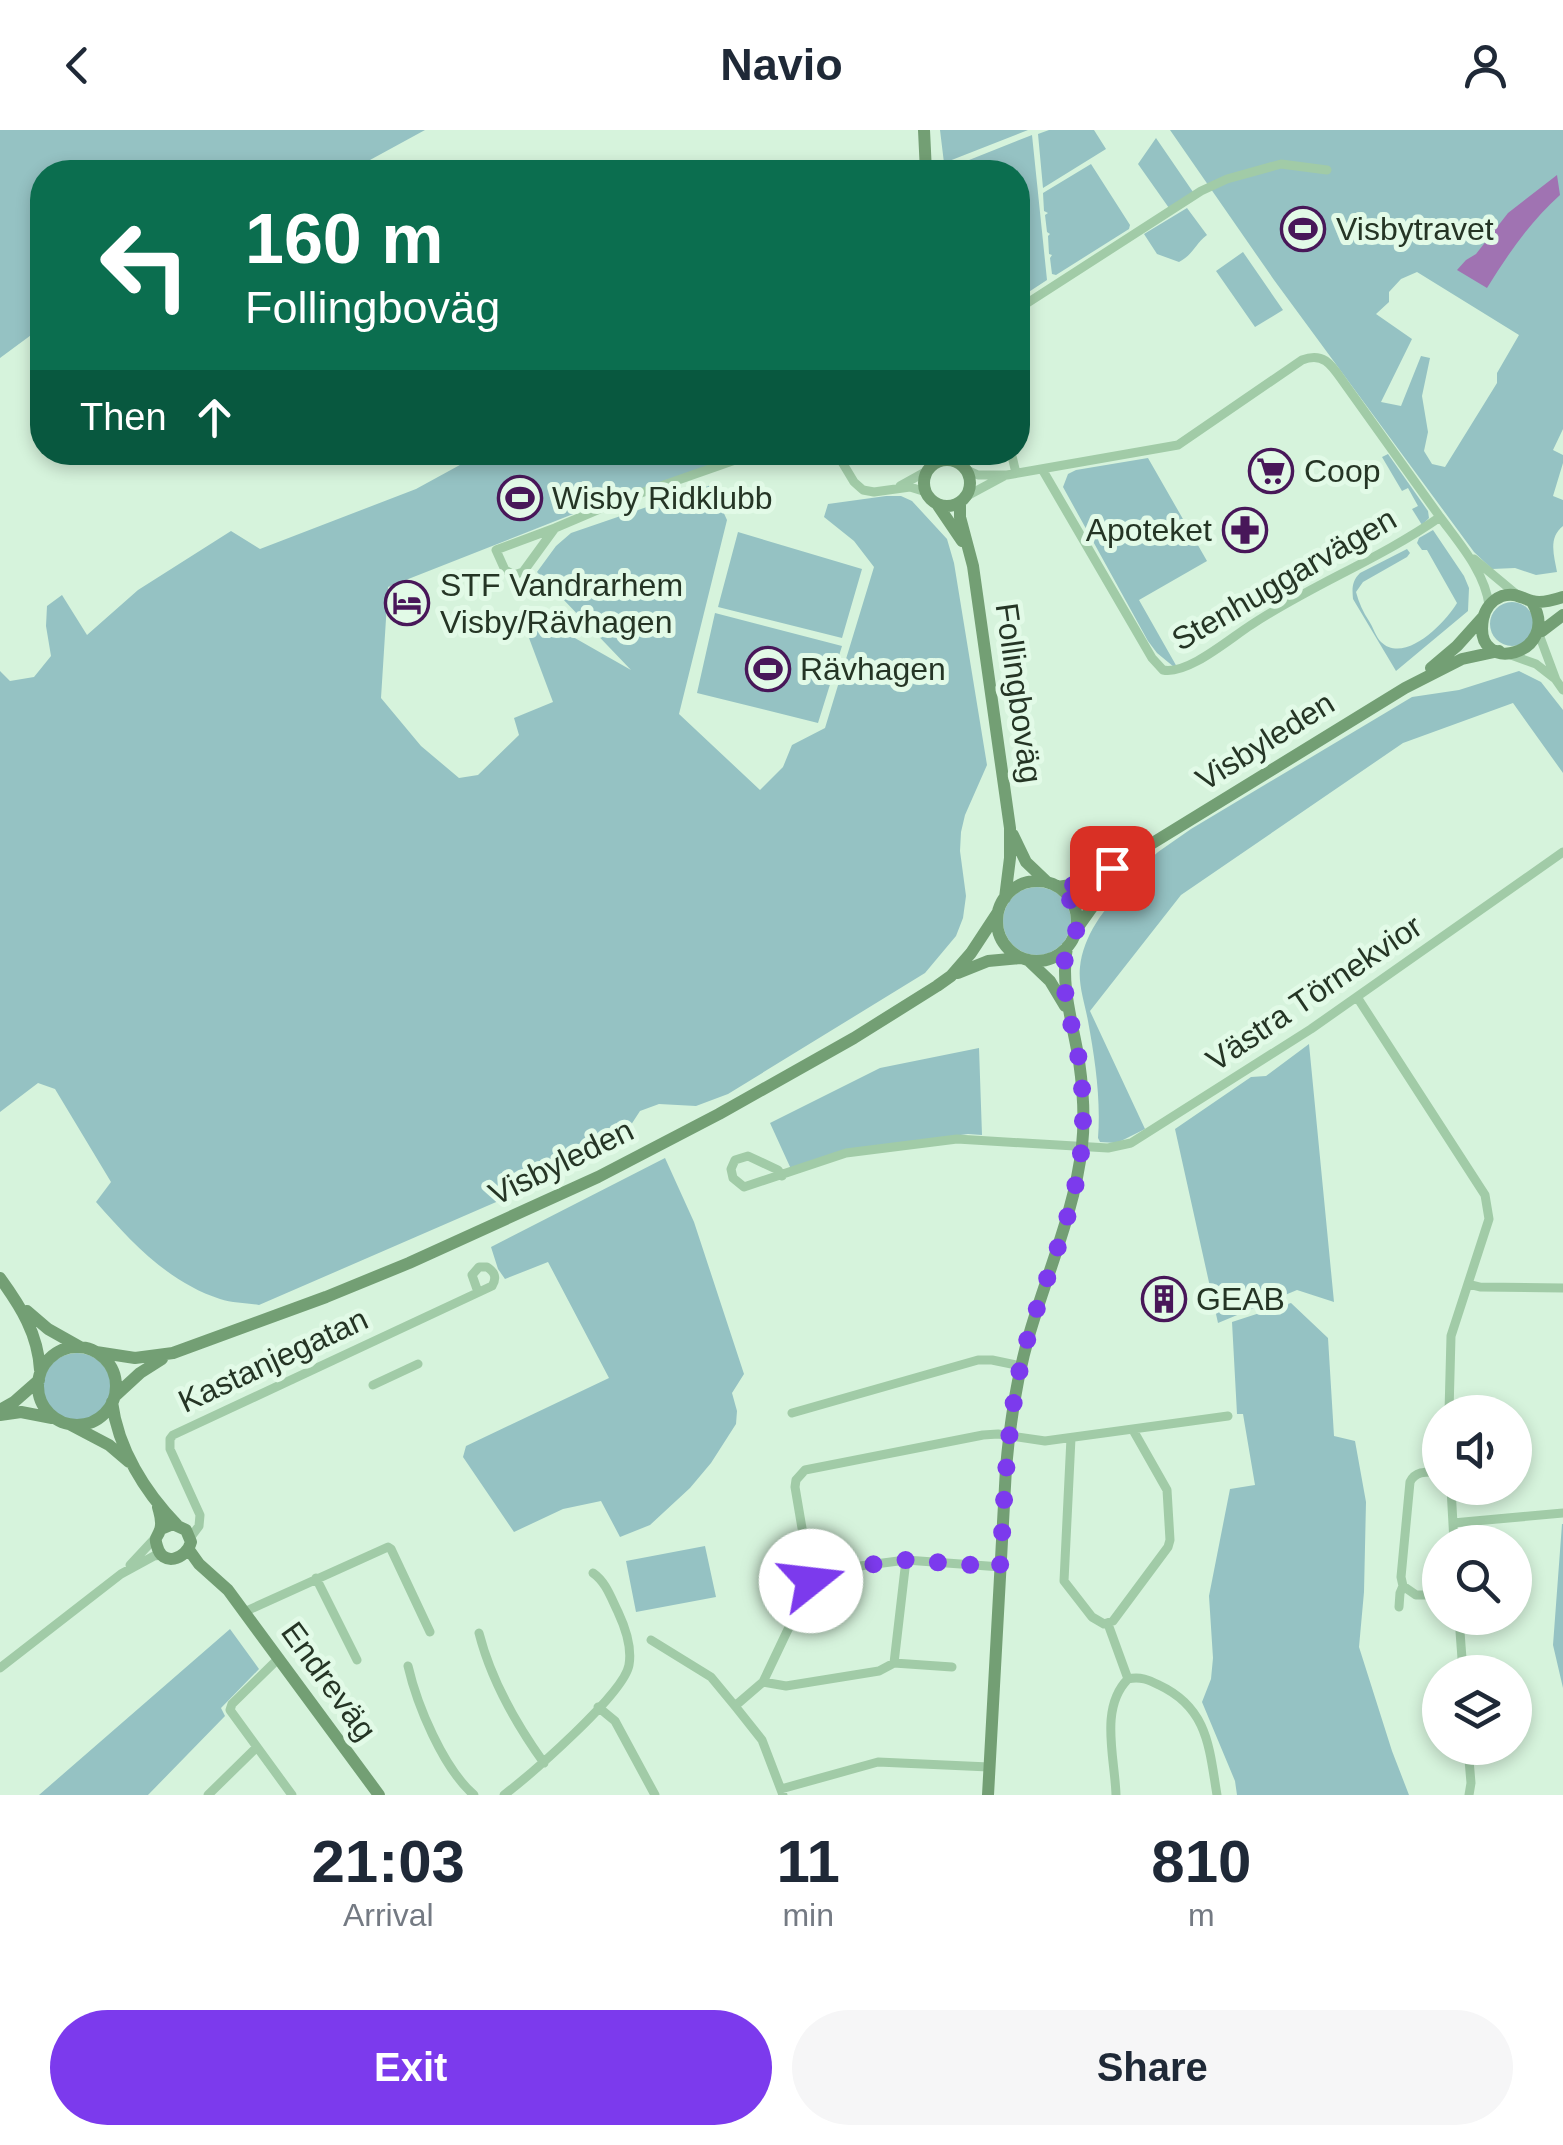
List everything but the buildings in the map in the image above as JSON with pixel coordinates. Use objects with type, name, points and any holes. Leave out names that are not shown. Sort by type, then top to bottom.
[{"type":"main road","points":[[924,130],[925,160]]},
{"type":"main road","points":[[932,465],[924,483],[931,498],[949,506],[962,500],[970,482],[963,465]]},
{"type":"main road","name":"Follingboväg","points":[[931,498],[960,537],[973,566]]},
{"type":"main road","name":"Follingboväg","points":[[962,500],[960,517],[973,566],[1010,828],[1004,898]]},
{"type":"main road","points":[[1541,634],[1542,617],[1532,602],[1516,595],[1502,596],[1486,611],[1486,638],[1505,653],[1528,650],[1563,615]]},
{"type":"main road","points":[[1532,602],[1563,597]]},
{"type":"main road","name":"Visbyleden","points":[[1404,688],[1456,646],[1486,611]]},
{"type":"main road","name":"Visbyleden","points":[[1053,885],[1083,883],[1097,876],[1404,688],[1462,659],[1505,653]]},
{"type":"main road","name":"Follingboväg","points":[[1010,828],[1020,853],[1053,885]]},
{"type":"main road","name":"Visbyleden","points":[[1076,929],[1105,889],[1156,842]]},
{"type":"main road","points":[[988,1795],[1009,1436],[1021,1366],[1070,1206],[1082,1146],[1080,1064],[1064,978],[1068,948],[1076,929],[1074,905],[1053,885],[1036,881],[1021,885],[1004,898],[998,912],[1002,940],[1050,982],[1069,1012]]},
{"type":"main road","name":"Visbyleden","points":[[951,976],[998,912]]},
{"type":"main road","points":[[1025,959],[1047,960],[1068,948]]},
{"type":"main road","name":"Visbyleden","points":[[113,1400],[140,1372],[172,1353],[376,1276],[598,1177],[854,1038],[951,976],[988,960],[1025,959]]},
{"type":"main road","points":[[0,1278],[18,1303],[36,1340],[41,1401],[63,1422]]},
{"type":"main road","points":[[0,1413],[21,1412],[82,1424],[105,1413],[116,1385],[113,1372],[96,1352],[48,1329],[18,1303]]},
{"type":"main road","points":[[0,1413],[40,1376],[47,1362],[60,1351],[80,1347]]},
{"type":"main road","name":"Visbyleden","points":[[96,1352],[135,1358],[172,1353]]},
{"type":"main road","name":"Endreväg","points":[[113,1400],[119,1435],[134,1468],[157,1504],[185,1535],[194,1559],[220,1581],[379,1795]]},
{"type":"main road","name":"Endreväg","points":[[63,1422],[109,1445],[134,1468]]},
{"type":"main road","name":"Endreväg","points":[[157,1504],[159,1533]]},
{"type":"main road","points":[[170,1524],[185,1535],[183,1556],[169,1557],[157,1546],[159,1533],[170,1524]]},
{"type":"main road","name":"Endreväg","points":[[169,1557],[209,1578],[234,1600]]},
{"type":"street","points":[[1030,301],[1226,179],[1281,164],[1327,170]]},
{"type":"street","points":[[966,465],[978,474],[1011,474],[1178,445],[1312,356],[1330,364],[1440,517]]},
{"type":"street","points":[[556,528],[523,572],[514,575],[505,570],[496,550],[721,465]]},
{"type":"street","points":[[844,465],[863,490],[910,487],[931,498]]},
{"type":"street","points":[[898,487],[929,465]]},
{"type":"street","points":[[1011,465],[1011,474]]},
{"type":"street","name":"Stenhuggarvägen","points":[[1042,469],[1152,658],[1170,672],[1410,538],[1440,517],[1465,551]]},
{"type":"street","points":[[962,500],[1011,474]]},
{"type":"street","points":[[1465,551],[1516,595]]},
{"type":"street","points":[[1465,551],[1487,588],[1486,611]]},
{"type":"street","points":[[1541,634],[1556,680]]},
{"type":"street","points":[[1505,653],[1536,664],[1563,690]]},
{"type":"street","name":"Västra Törnekvior","points":[[782,1176],[778,1170],[748,1156],[734,1160],[730,1169],[733,1178],[744,1187],[782,1176],[846,1153],[957,1139],[1114,1148],[1137,1140],[1356,998],[1563,852]]},
{"type":"street","points":[[1356,998],[1486,1194],[1488,1219],[1451,1336],[1450,1395]]},
{"type":"street","points":[[1468,1284],[1563,1288]]},
{"type":"street","name":"Kastanjegatan","points":[[185,1535],[200,1519],[170,1448],[173,1435],[478,1292]]},
{"type":"street","points":[[792,1413],[978,1360],[1021,1366]]},
{"type":"street","points":[[374,1385],[418,1364]]},
{"type":"street","points":[[735,1706],[763,1682],[811,1581],[795,1486],[802,1472],[982,1435],[1045,1442],[1228,1416]]},
{"type":"street","points":[[1071,1438],[1064,1580],[1092,1618],[1108,1624],[1170,1540],[1168,1490],[1133,1430]]},
{"type":"street","points":[[1400,1608],[1410,1482],[1422,1473]]},
{"type":"street","points":[[1451,1505],[1452,1523],[1563,1512]]},
{"type":"street","points":[[122,1574],[159,1533]]},
{"type":"street","points":[[244,1612],[388,1546],[430,1632]]},
{"type":"street","points":[[0,1668],[122,1574],[154,1556],[169,1557]]},
{"type":"street","points":[[811,1581],[860,1566],[906,1560],[1000,1567]]},
{"type":"street","points":[[894,1663],[906,1560]]},
{"type":"street","points":[[504,1795],[544,1764],[626,1675],[630,1652],[620,1617],[602,1580],[593,1573]]},
{"type":"street","points":[[316,1578],[357,1660]]},
{"type":"street","points":[[1403,1586],[1422,1595]]},
{"type":"street","points":[[1108,1624],[1128,1679]]},
{"type":"street","points":[[479,1633],[517,1726],[544,1764]]},
{"type":"street","points":[[651,1640],[710,1677],[735,1706],[762,1740],[782,1792],[878,1762],[989,1767]]},
{"type":"street","points":[[278,1659],[230,1707],[230,1713],[292,1795]]},
{"type":"street","points":[[763,1682],[786,1686],[879,1671],[894,1663],[952,1668]]},
{"type":"street","points":[[408,1666],[417,1696],[446,1758],[474,1795]]},
{"type":"street","points":[[1116,1795],[1111,1748],[1116,1697],[1128,1679],[1139,1677],[1178,1695],[1194,1709],[1203,1728],[1217,1795]]},
{"type":"street","points":[[598,1707],[615,1721],[654,1795]]},
{"type":"street","points":[[208,1795],[257,1747]]},
{"type":"street","points":[[1469,1795],[1470,1765]]},
{"type":"shaded area","points":[[0,130],[425,130],[370,160],[30,160],[30,336],[0,358]]},
{"type":"shaded area","points":[[940,130],[1028,130],[952,160],[944,160]]},
{"type":"shaded area","points":[[1049,130],[1094,130],[1106,149],[1043,188],[1038,134]]},
{"type":"shaded area","points":[[1170,130],[1563,130],[1563,429],[1553,450],[1563,455],[1553,496],[1563,500],[1563,526],[1554,541],[1557,572],[1536,575],[1515,568],[1492,569],[1474,552],[1274,280]],"holes":[[[1417,272],[1519,335],[1497,373],[1497,383],[1445,467],[1432,464],[1424,451],[1428,432],[1422,396],[1430,358],[1421,356],[1401,406],[1381,402],[1412,339],[1376,314],[1389,302],[1389,292],[1401,279]]]},
{"type":"shaded area","points":[[1032,135],[1047,280],[1030,291],[1030,160],[969,160]]},
{"type":"shaded area","points":[[1156,138],[1193,192],[1169,208],[1138,164]]},
{"type":"shaded area","points":[[1091,164],[1129,229],[1052,274],[1043,193]]},
{"type":"shaded area","points":[[1557,175],[1560,195],[1520,239],[1487,288],[1457,270],[1476,254],[1508,213]]},
{"type":"shaded area","points":[[1187,208],[1207,235],[1179,262],[1157,254],[1144,234]]},
{"type":"shaded area","points":[[1243,252],[1283,310],[1255,327],[1216,271]]},
{"type":"shaded area","points":[[1388,454],[1428,511],[1429,518],[1422,525],[1412,509],[1418,506],[1408,488],[1402,491],[1382,457]]},
{"type":"shaded area","points":[[1148,458],[1207,561],[1139,600],[1177,667],[1148,641],[1063,487],[1068,474],[1076,470]]},
{"type":"shaded area","points":[[460,465],[710,465],[388,587],[381,698],[421,746],[459,778],[478,775],[519,735],[514,718],[553,702],[523,622],[526,615],[552,625],[631,670],[537,572],[556,546],[571,533],[711,485],[727,520],[679,714],[760,790],[783,767],[792,745],[825,728],[874,567],[854,541],[824,517],[828,504],[886,496],[912,501],[947,539],[954,563],[987,765],[961,832],[966,896],[963,918],[956,936],[925,973],[728,1094],[696,1106],[659,1104],[640,1111],[614,1151],[259,1305],[220,1299],[167,1271],[96,1202],[111,1182],[55,1089],[38,1083],[0,1112],[0,671],[10,681],[34,677],[51,656],[47,606],[62,595],[87,635],[138,590],[231,531],[260,549],[416,489]]},
{"type":"shaded area","points":[[1433,530],[1464,576],[1469,588],[1468,611],[1396,671],[1353,599],[1353,585],[1360,573],[1407,549],[1407,557],[1363,582],[1356,592],[1381,642],[1401,648],[1424,638],[1457,603],[1427,550],[1417,543]]},
{"type":"shaded area","points":[[738,532],[862,569],[842,638],[718,607]]},
{"type":"shaded area","points":[[1512,602],[1528,608],[1534,624],[1528,640],[1512,646],[1496,640],[1490,624],[1496,608]]},
{"type":"shaded area","name":"Rävhagen","points":[[715,613],[842,646],[818,723],[697,693]]},
{"type":"shaded area","points":[[1519,671],[1541,682],[1563,710],[1563,773],[1513,703],[1403,743],[1181,895],[1090,1011],[1145,1129],[1117,1143],[1100,1142],[1097,1079],[1080,967],[1090,934],[1126,888],[1125,882],[1191,829],[1412,697],[1459,690]]},
{"type":"shaded area","points":[[1037,887],[1050,889],[1061,897],[1069,908],[1069,934],[1061,945],[1050,953],[1037,955],[1024,953],[1013,945],[1005,934],[1003,921],[1005,908],[1013,897],[1024,889]]},
{"type":"shaded area","points":[[1309,1044],[1334,1302],[1297,1290],[1218,1323],[1175,1129],[1251,1077],[1266,1076]]},
{"type":"shaded area","points":[[979,1048],[982,1135],[842,1151],[791,1169],[770,1123],[880,1068]]},
{"type":"shaded area","points":[[665,1158],[694,1222],[744,1374],[732,1393],[736,1424],[690,1488],[650,1525],[620,1537],[601,1501],[563,1509],[514,1532],[463,1457],[466,1446],[609,1378],[548,1262],[505,1279],[491,1247]]},
{"type":"shaded area","points":[[1291,1303],[1328,1338],[1334,1436],[1355,1441],[1366,1502],[1359,1647],[1409,1795],[1237,1795],[1235,1781],[1202,1702],[1211,1679],[1213,1658],[1209,1596],[1230,1489],[1255,1485],[1243,1414],[1237,1414],[1232,1322]]},
{"type":"shaded area","points":[[77,1353],[90,1355],[101,1363],[109,1374],[109,1400],[101,1411],[90,1419],[77,1421],[64,1419],[53,1411],[45,1400],[43,1387],[45,1374],[53,1363],[64,1355]]},
{"type":"shaded area","points":[[1563,1524],[1563,1688],[1553,1645]]},
{"type":"shaded area","points":[[705,1546],[716,1597],[636,1612],[626,1561]]},
{"type":"shaded area","points":[[230,1629],[259,1669],[221,1708],[225,1716],[148,1795],[39,1795]]},
{"type":"place","name":"Visbytravet","points":[[1303,229]]},
{"type":"place","name":"Coop","points":[[1271,471]]},
{"type":"place","name":"Wisby Ridklubb","points":[[520,498]]},
{"type":"place","name":"Apoteket","points":[[1245,530]]},
{"type":"place","name":"STF Vandrarhem Visby/Rävhagen","points":[[407,603]]},
{"type":"place","name":"Rävhagen","points":[[768,669]]},
{"type":"place","name":"GEAB","points":[[1164,1299]]},
{"type":"route","points":[[811,1581],[860,1566],[906,1560],[1000,1567],[1009,1436],[1021,1366],[1070,1206],[1082,1146],[1080,1064],[1064,978],[1077,919],[1072,901],[1058,888],[1083,883],[1112,868]]}]
